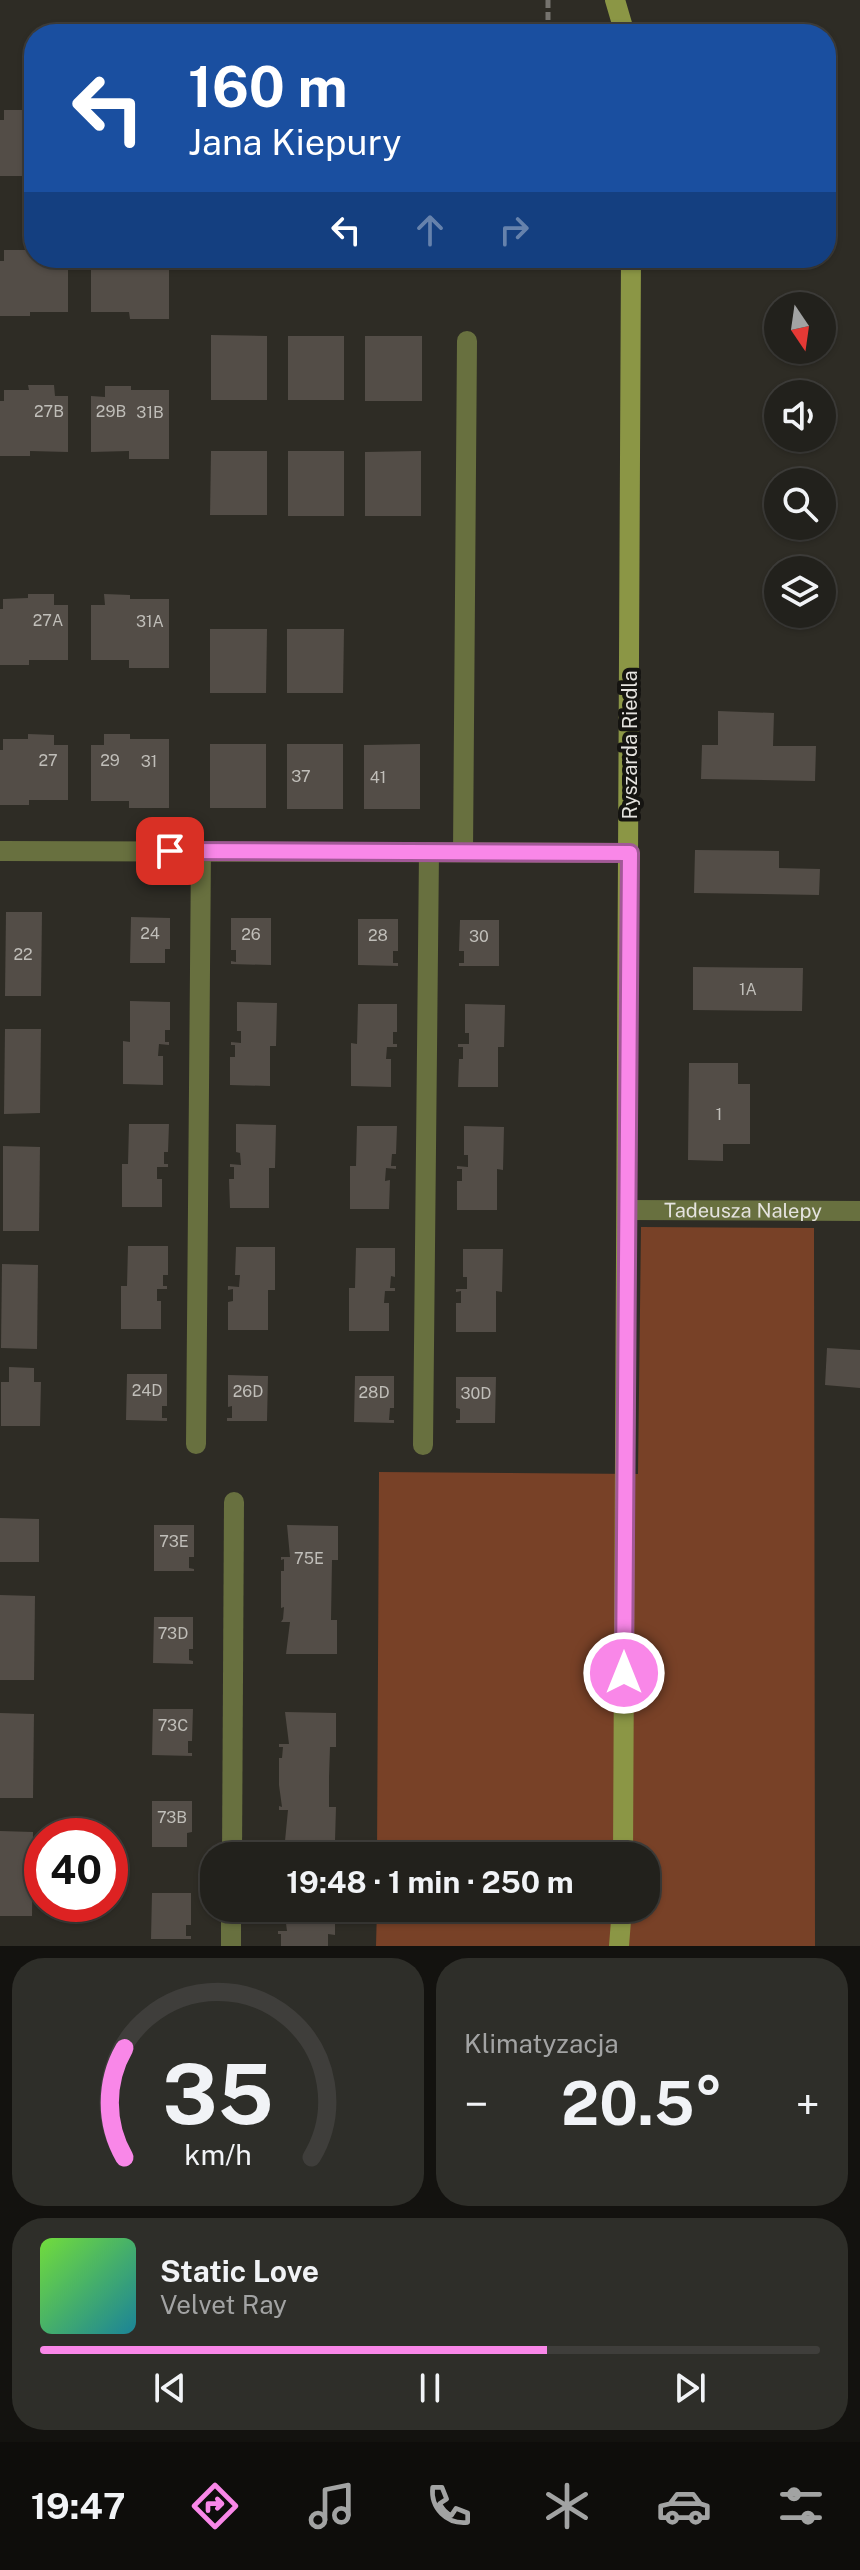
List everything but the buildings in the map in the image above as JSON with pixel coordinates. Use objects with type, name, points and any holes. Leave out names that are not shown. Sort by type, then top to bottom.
[{"type":"street","points":[[615,0],[622,24]]},
{"type":"street","name":"Ryszarda Riedla","points":[[623,1842],[631,268]]},
{"type":"street","points":[[463,852],[467,341]]},
{"type":"street","points":[[0,851],[630,853]]},
{"type":"street","points":[[196,1444],[201,851]]},
{"type":"street","points":[[423,1445],[429,852]]},
{"type":"street","name":"Tadeusza Nalepy","points":[[627,1210],[860,1211]]},
{"type":"street","points":[[232,1842],[234,1502]]},
{"type":"street","points":[[231,1922],[231,1946]]},
{"type":"street","points":[[619,1946],[621,1922]]},
{"type":"path","points":[[548,0],[548,24]]},
{"type":"shaded area","points":[[641,1227],[814,1228],[815,1946],[376,1946],[377,1922],[660,1922],[660,1842],[377,1842],[379,1472],[638,1474]]},
{"type":"route","points":[[170,851],[630,853],[624,1673]]}]
